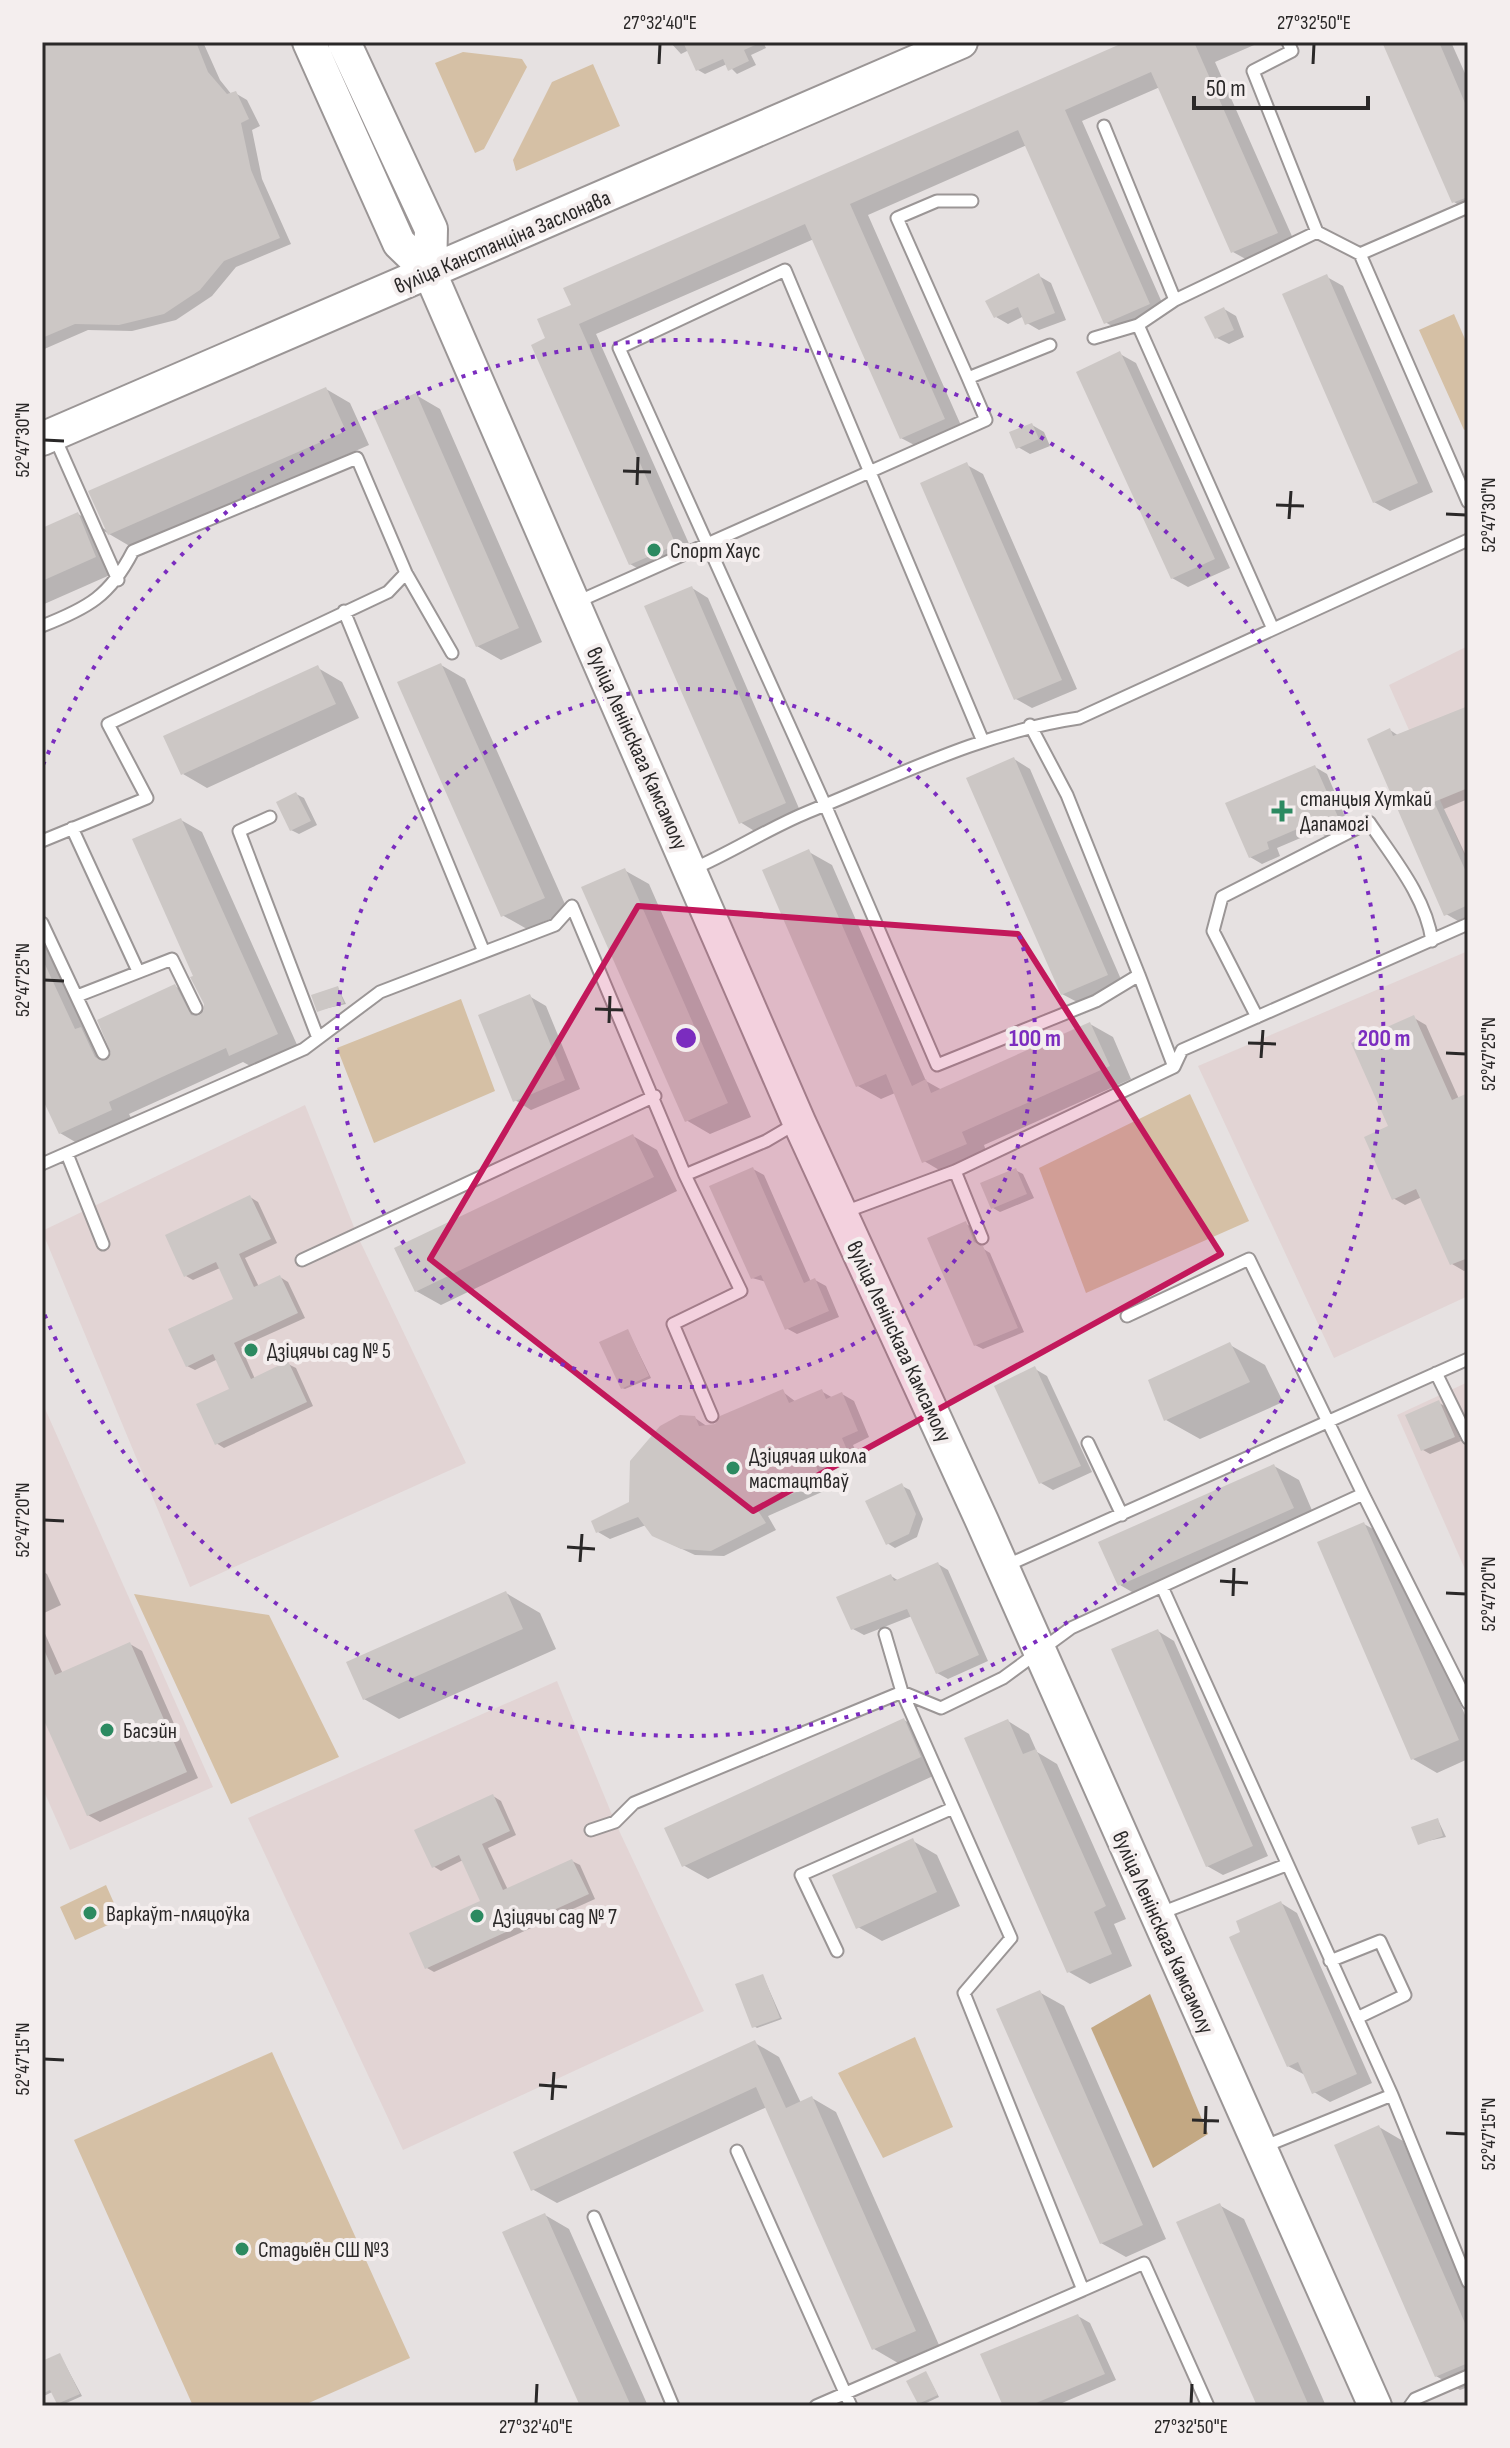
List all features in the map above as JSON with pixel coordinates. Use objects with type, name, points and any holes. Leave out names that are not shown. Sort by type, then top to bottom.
[{"type":"main road","name":"вуліца Ленінскага Камсамолу","points":[[309,42],[399,243],[430,273],[799,1122],[1003,1567],[1258,2149],[1375,2406]]},
{"type":"main road","name":"вуліца Ленінскага Камсамолу","points":[[344,42],[431,229],[430,273]]},
{"type":"main road","name":"вуліца Канстанціна Заслонава","points":[[48,437],[351,303],[430,273],[961,42]]},
{"type":"lane","points":[[1288,42],[1292,51],[1253,71],[1317,232],[1360,254],[1468,502]]},
{"type":"lane","points":[[1104,126],[1175,300]]},
{"type":"lane","points":[[572,604],[986,420],[897,218],[937,201],[972,201]]},
{"type":"lane","points":[[1360,254],[1468,207]]},
{"type":"lane","points":[[1094,338],[1138,325],[1175,300],[1317,232]]},
{"type":"lane","points":[[982,739],[785,270],[619,348],[826,807],[937,1065],[1096,1001],[1139,975]]},
{"type":"lane","points":[[1138,325],[1273,629]]},
{"type":"lane","points":[[968,378],[1050,345]]},
{"type":"lane","points":[[48,437],[118,580]]},
{"type":"lane","points":[[42,626],[87,609],[118,580],[133,551],[357,458],[406,573],[452,653]]},
{"type":"lane","points":[[692,870],[982,739],[1030,725],[1079,718],[1468,540]]},
{"type":"lane","points":[[42,841],[147,798],[108,724],[388,592],[406,573]]},
{"type":"lane","points":[[344,611],[484,952]]},
{"type":"lane","points":[[1030,725],[1067,795],[1174,1067]]},
{"type":"lane","points":[[270,817],[239,831],[318,1038]]},
{"type":"lane","points":[[1257,1017],[1213,931],[1222,897],[1369,822],[1403,872],[1429,922],[1432,941]]},
{"type":"lane","points":[[72,828],[138,971]]},
{"type":"lane","points":[[42,1164],[304,1049],[380,992],[555,925],[572,906],[655,1096],[685,1175],[741,1291],[673,1324],[712,1416]]},
{"type":"lane","points":[[42,923],[103,1053]]},
{"type":"lane","points":[[842,1213],[955,1171],[1174,1067],[1182,1050],[1468,924]]},
{"type":"lane","points":[[77,996],[172,959],[196,1008]]},
{"type":"lane","points":[[302,1260],[655,1096]]},
{"type":"lane","points":[[685,1175],[766,1141],[799,1122]]},
{"type":"lane","points":[[67,1154],[103,1244]]},
{"type":"lane","points":[[955,1171],[982,1238]]},
{"type":"lane","points":[[1127,1316],[1249,1259],[1468,1703]]},
{"type":"lane","points":[[1003,1567],[1468,1359]]},
{"type":"lane","points":[[1436,1373],[1468,1438]]},
{"type":"lane","points":[[1088,1443],[1122,1515]]},
{"type":"lane","points":[[591,1830],[615,1822],[634,1803],[902,1692],[941,1708],[1003,1678],[1071,1628],[1163,1589],[1363,1494]]},
{"type":"lane","points":[[1163,1589],[1392,2095],[1468,2282]]},
{"type":"lane","points":[[885,1634],[902,1692],[1011,1938],[964,1993],[1083,2290]]},
{"type":"lane","points":[[837,1951],[801,1875],[953,1808]]},
{"type":"lane","points":[[1157,1914],[1286,1865]]},
{"type":"lane","points":[[1330,1961],[1380,1941],[1387,1954],[1405,1995],[1357,2018]]},
{"type":"lane","points":[[1258,2149],[1392,2095]]},
{"type":"lane","points":[[737,2151],[851,2406]]},
{"type":"lane","points":[[594,2217],[673,2406]]},
{"type":"lane","points":[[816,2406],[1144,2263],[1208,2406]]},
{"type":"lane","points":[[1410,2406],[1415,2399],[1468,2376]]},
{"type":"highlighted area","points":[[638,906],[1018,934],[1221,1254],[753,1511],[430,1259]]},
{"type":"shaded area","points":[[463,52],[522,59],[527,67],[484,149],[475,153],[435,63]]},
{"type":"shaded area","points":[[593,64],[620,126],[516,171],[513,160],[552,82]]},
{"type":"shaded area","points":[[1454,314],[1468,346],[1468,428],[1464,430],[1419,330]]},
{"type":"shaded area","points":[[1468,646],[1468,863],[1389,685]]},
{"type":"shaded area","points":[[1468,951],[1468,1296],[1334,1358],[1198,1066]]},
{"type":"shaded area","points":[[461,999],[495,1091],[374,1143],[337,1048]]},
{"type":"shaded area","points":[[1190,1094],[1249,1221],[1086,1293],[1039,1168]]},
{"type":"shaded area","name":"Дзіцячы сад № 5","points":[[305,1105],[358,1237],[466,1463],[190,1587],[42,1231]]},
{"type":"shaded area","points":[[1468,1382],[1468,1576],[1397,1415]]},
{"type":"shaded area","points":[[42,1402],[213,1787],[70,1850],[42,1787]]},
{"type":"shaded area","points":[[134,1594],[269,1615],[339,1757],[231,1804]]},
{"type":"shaded area","name":"Дзіцячы сад № 7","points":[[557,1681],[615,1822],[704,2011],[403,2150],[248,1818]]},
{"type":"shaded area","points":[[106,1885],[121,1919],[75,1940],[60,1907]]},
{"type":"shaded area","points":[[1150,1994],[1208,2134],[1153,2168],[1091,2028]]},
{"type":"shaded area","points":[[915,2037],[953,2127],[883,2158],[838,2073]]},
{"type":"shaded area","name":"Стадыён СШ №3","points":[[272,2052],[410,2358],[302,2406],[193,2406],[74,2140]]},
{"type":"building","points":[[42,42],[196,42],[208,72],[227,94],[236,91],[249,119],[241,123],[251,170],[280,238],[224,261],[200,290],[164,314],[119,325],[75,324],[42,338]]},
{"type":"building","points":[[683,42],[762,42],[744,50],[749,61],[728,71],[723,59],[696,71]]},
{"type":"building","points":[[1125,42],[1194,42],[1278,233],[1231,253],[1151,72],[1065,110],[1150,304],[1104,324],[1018,130],[850,204],[945,419],[900,439],[805,224],[579,324],[676,545],[629,565],[531,345],[545,338],[537,319],[571,305],[563,288]]},
{"type":"building","points":[[1382,42],[1439,42],[1468,110],[1468,197],[1452,203]]},
{"type":"building","points":[[1039,273],[1055,313],[1025,325],[1018,307],[994,318],[985,301]]},
{"type":"building","points":[[1327,274],[1418,483],[1373,503],[1282,294]]},
{"type":"building","points":[[1224,307],[1234,330],[1215,339],[1204,317]]},
{"type":"building","points":[[1120,351],[1215,559],[1171,579],[1076,372]]},
{"type":"building","points":[[326,387],[346,431],[108,535],[88,491]]},
{"type":"building","points":[[416,393],[519,628],[476,647],[372,412]]},
{"type":"building","points":[[1032,423],[1039,439],[1016,449],[1009,432]]},
{"type":"building","points":[[967,462],[1062,680],[1014,700],[920,483]]},
{"type":"building","points":[[78,512],[96,557],[42,581],[42,528]]},
{"type":"building","points":[[692,586],[786,803],[739,824],[644,606]]},
{"type":"building","points":[[441,663],[545,898],[501,917],[397,682]]},
{"type":"building","points":[[318,665],[336,704],[181,775],[163,736]]},
{"type":"building","points":[[1468,706],[1468,788],[1434,802],[1468,876],[1468,905],[1444,916],[1367,739],[1390,728],[1393,736]]},
{"type":"building","points":[[1014,757],[1108,975],[1061,995],[966,778]]},
{"type":"building","name":"станцыя Хуткай Дапамогі","points":[[1315,765],[1339,819],[1312,831],[1309,824],[1267,842],[1269,849],[1249,858],[1225,803]]},
{"type":"building","points":[[296,792],[311,821],[290,831],[276,802]]},
{"type":"building","points":[[181,818],[278,1034],[229,1056],[226,1048],[162,1077],[109,1102],[112,1110],[59,1134],[42,1098],[42,958],[75,1029],[81,1027],[95,1057],[102,1061],[107,1060],[111,1053],[97,1020],[175,984],[191,1015],[203,1012],[204,1004],[190,977],[193,976],[132,839]]},
{"type":"building","points":[[809,849],[912,1086],[926,1079],[931,1093],[1090,1022],[1110,1066],[962,1132],[967,1144],[922,1163],[886,1074],[856,1087],[762,870]]},
{"type":"building","points":[[625,868],[728,1103],[685,1122],[581,887]]},
{"type":"building","points":[[338,986],[344,1003],[317,1012],[311,995]]},
{"type":"building","points":[[530,994],[565,1080],[513,1102],[478,1015]]},
{"type":"building","points":[[1414,1015],[1452,1100],[1468,1093],[1468,1258],[1450,1265],[1416,1189],[1392,1200],[1364,1137],[1388,1126],[1351,1043]]},
{"type":"building","points":[[633,1134],[654,1177],[415,1292],[394,1248]]},
{"type":"building","points":[[753,1167],[804,1283],[815,1278],[829,1311],[785,1330],[761,1275],[751,1279],[709,1186]]},
{"type":"building","points":[[1016,1168],[1027,1194],[991,1209],[980,1183]]},
{"type":"building","points":[[250,1195],[271,1239],[239,1254],[254,1287],[280,1275],[298,1313],[234,1343],[251,1379],[288,1361],[307,1402],[215,1445],[196,1404],[229,1389],[213,1354],[186,1367],[168,1329],[233,1299],[216,1262],[184,1277],[165,1235]]},
{"type":"building","points":[[966,1221],[974,1242],[983,1246],[1018,1328],[974,1346],[927,1238]]},
{"type":"building","points":[[628,1329],[649,1376],[621,1389],[599,1342]]},
{"type":"building","points":[[1230,1342],[1250,1382],[1164,1421],[1148,1380]]},
{"type":"building","points":[[1035,1366],[1081,1466],[1039,1484],[994,1386]]},
{"type":"building","points":[[783,1389],[789,1403],[822,1389],[826,1399],[842,1392],[858,1431],[842,1438],[848,1452],[816,1466],[822,1481],[757,1509],[766,1523],[711,1551],[681,1549],[652,1536],[638,1517],[596,1533],[591,1521],[629,1502],[630,1461],[660,1426],[680,1415],[695,1416],[699,1426],[715,1424],[720,1416]]},
{"type":"building","points":[[1439,1400],[1455,1437],[1421,1451],[1405,1415]]},
{"type":"building","points":[[1274,1464],[1294,1508],[1118,1586],[1098,1542]]},
{"type":"building","points":[[902,1483],[916,1514],[909,1534],[886,1545],[865,1501]]},
{"type":"building","points":[[1364,1522],[1459,1740],[1411,1760],[1317,1542]]},
{"type":"building","points":[[938,1562],[979,1655],[936,1674],[907,1609],[851,1630],[836,1597],[891,1574],[894,1581]]},
{"type":"building","points":[[506,1591],[523,1629],[363,1700],[346,1662]]},
{"type":"building","points":[[1158,1629],[1253,1846],[1206,1867],[1111,1649]]},
{"type":"building","points":[[130,1642],[187,1772],[87,1816],[42,1716],[42,1645],[55,1675]]},
{"type":"building","points":[[904,1718],[921,1757],[682,1867],[664,1828]]},
{"type":"building","points":[[1008,1719],[1023,1754],[1036,1749],[1106,1906],[1094,1912],[1112,1954],[1067,1973],[964,1738]]},
{"type":"building","points":[[493,1794],[510,1831],[482,1844],[503,1890],[572,1859],[589,1894],[425,1969],[409,1933],[480,1901],[459,1855],[432,1868],[414,1830]]},
{"type":"building","points":[[1438,1818],[1443,1836],[1418,1845],[1411,1827]]},
{"type":"building","points":[[913,1838],[937,1892],[856,1929],[832,1875]]},
{"type":"building","points":[[1281,1901],[1357,2074],[1312,2094],[1298,2062],[1287,2067],[1229,1937],[1240,1932],[1236,1921]]},
{"type":"building","points":[[763,1974],[780,2018],[752,2028],[735,1984]]},
{"type":"building","points":[[1040,1990],[1143,2225],[1100,2244],[996,2009]]},
{"type":"building","points":[[755,2040],[786,2108],[812,2096],[916,2331],[872,2350],[756,2087],[531,2191],[513,2152]]},
{"type":"building","points":[[1379,2125],[1468,2330],[1468,2363],[1435,2377],[1334,2145]]},
{"type":"building","points":[[1220,2203],[1309,2406],[1257,2406],[1176,2222]]},
{"type":"building","points":[[545,2213],[631,2406],[580,2406],[502,2232]]},
{"type":"building","points":[[1078,2314],[1105,2374],[1029,2406],[1003,2406],[980,2354]]},
{"type":"building","points":[[60,2353],[80,2394],[57,2404],[50,2390],[42,2394],[42,2361]]},
{"type":"building","points":[[926,2371],[938,2395],[918,2404],[906,2381]]},
{"type":"place","name":"Спорт Хаус","points":[[654,550]]},
{"type":"place","name":"станцыя Хуткай Дапамогі","points":[[1282,811]]},
{"type":"place","name":"Дзіцячы сад № 5","points":[[251,1350]]},
{"type":"place","name":"Дзіцячая школа мастацтваў","points":[[733,1468]]},
{"type":"place","name":"Басэйн","points":[[107,1730]]},
{"type":"place","name":"Варкаўт-пляцоўка","points":[[90,1913]]},
{"type":"place","name":"Дзіцячы сад № 7","points":[[477,1916]]},
{"type":"place","name":"Стадыён СШ №3","points":[[242,2249]]}]
